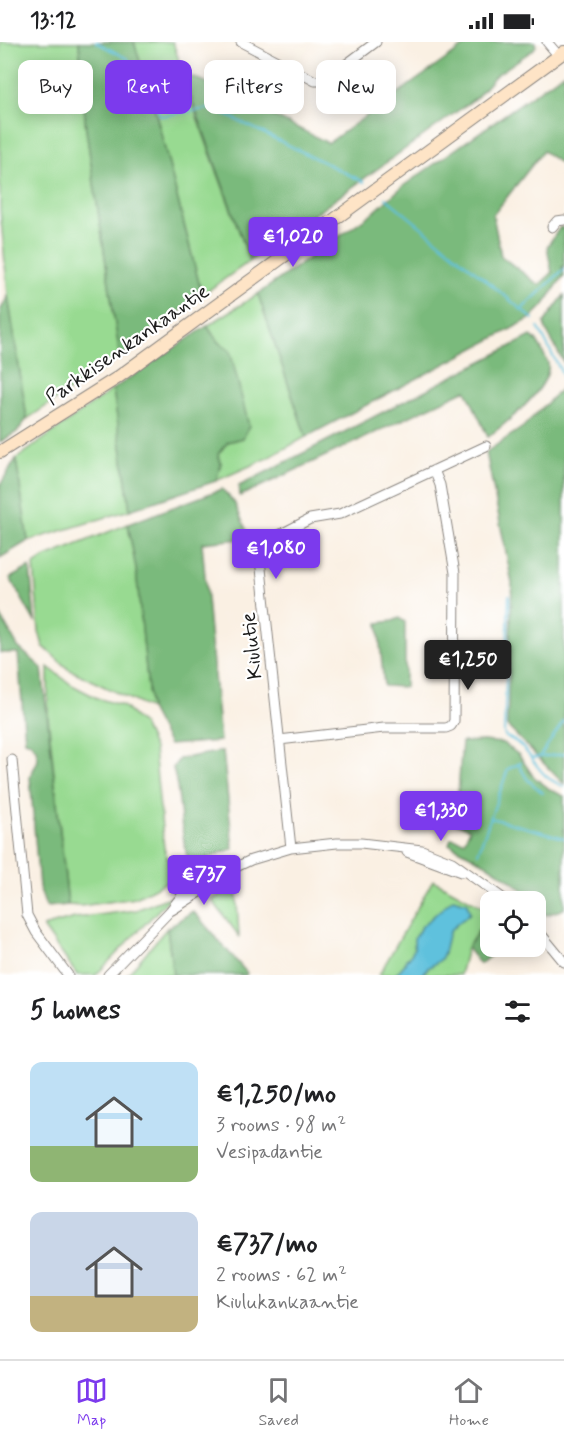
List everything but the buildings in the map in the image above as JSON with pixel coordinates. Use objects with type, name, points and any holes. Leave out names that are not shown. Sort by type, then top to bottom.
[{"type":"street","points":[[241,42],[315,81],[324,81],[376,42]]},
{"type":"street","points":[[548,42],[561,53]]},
{"type":"street","name":"Parkkisenkankaantie","points":[[0,452],[117,378],[561,53]]},
{"type":"street","points":[[552,227],[557,221],[564,219]]},
{"type":"street","name":"Kiulutie","points":[[291,848],[260,545],[310,519],[340,514],[486,446]]},
{"type":"street","points":[[279,740],[384,728],[446,728],[452,726],[454,721],[455,573],[440,486],[434,470]]},
{"type":"street","points":[[12,760],[27,915],[36,932],[68,975]]},
{"type":"street","points":[[108,975],[170,911],[184,893],[200,882],[251,860],[291,848],[349,843],[422,850],[452,862],[492,891]]},
{"type":"street","points":[[546,940],[564,962]]},
{"type":"green space","points":[[0,42],[79,42],[80,60],[18,60],[18,114],[85,114],[120,357],[27,419],[8,296],[0,209]]},
{"type":"green space","points":[[79,42],[134,42],[140,60],[105,60],[105,114],[156,114],[202,295],[120,357],[86,130],[85,114],[93,114],[93,60],[80,60]]},
{"type":"green space","points":[[134,42],[173,42],[179,60],[140,60]]},
{"type":"green space","points":[[470,42],[535,42],[536,46],[533,50],[495,76],[477,97],[250,261],[192,99],[192,77],[204,81],[204,114],[270,114],[328,143],[369,114],[396,114],[396,95]]},
{"type":"green space","points":[[564,73],[564,166],[543,151],[493,215],[501,256],[539,285],[552,273],[547,247],[560,227],[564,228],[564,265],[562,268],[564,275],[543,306],[530,319],[306,437],[258,294],[375,211],[403,186]]},
{"type":"green space","points":[[192,101],[250,261],[202,295],[156,114],[192,114]]},
{"type":"green space","points":[[258,294],[306,437],[266,459],[216,481],[221,463],[218,454],[228,442],[243,438],[230,351],[218,342],[207,326]]},
{"type":"green space","points":[[564,295],[564,363],[544,323]]},
{"type":"green space","points":[[8,296],[27,419],[17,432],[0,442],[0,311]]},
{"type":"green space","points":[[207,326],[218,342],[230,351],[249,426],[243,438],[228,442],[218,454],[221,463],[216,481],[130,510],[113,389]]},
{"type":"green space","points":[[531,336],[547,360],[548,372],[536,393],[526,404],[488,437],[466,390],[240,496],[239,486]]},
{"type":"green space","points":[[113,389],[130,510],[28,541],[16,459]]},
{"type":"green space","points":[[561,389],[564,394],[564,784],[507,726],[512,583],[486,452],[523,427]]},
{"type":"green space","points":[[16,459],[28,541],[0,558],[0,485]]},
{"type":"green space","points":[[222,489],[234,502],[250,538],[202,543],[220,741],[169,745],[150,709],[136,569],[128,524]]},
{"type":"green space","points":[[128,524],[136,569],[150,709],[68,669],[43,646],[39,631],[34,565],[46,557]]},
{"type":"green space","points":[[30,567],[35,622],[10,578]]},
{"type":"green space","points":[[0,615],[18,647],[42,668],[68,905],[46,907],[39,887],[30,777],[38,760],[36,749],[25,740],[18,653],[0,653]]},
{"type":"green space","points":[[399,618],[405,622],[405,687],[384,686],[378,623]]},
{"type":"green space","points":[[48,667],[72,685],[97,698],[123,706],[143,725],[154,749],[164,848],[174,878],[136,898],[81,906],[68,905],[48,716]]},
{"type":"green space","points":[[462,742],[503,743],[519,755],[533,776],[551,790],[564,796],[564,909],[546,915],[546,891],[523,891],[488,866],[449,844],[451,838],[464,841],[470,829],[450,820],[458,792]]},
{"type":"green space","points":[[223,751],[233,849],[189,863],[173,768],[179,759]]},
{"type":"green space","points":[[433,880],[480,905],[480,928],[467,948],[460,975],[379,975]]},
{"type":"green space","points":[[236,885],[239,936],[212,900]]},
{"type":"green space","points":[[172,896],[96,975],[77,975],[43,927],[75,918],[136,910]]},
{"type":"green space","points":[[193,911],[247,973],[246,975],[173,975],[167,928]]},
{"type":"green space","points":[[167,928],[173,975],[127,975]]},
{"type":"green space","points":[[480,930],[480,957],[489,957],[480,964],[467,948]]},
{"type":"water","points":[[453,899],[467,903],[470,913],[449,933],[444,954],[440,960],[428,968],[423,975],[395,975],[410,957],[414,948],[414,938],[422,926]]},
{"type":"waterway","points":[[96,42],[129,60]]},
{"type":"waterway","points":[[192,111],[212,108],[364,182]]},
{"type":"waterway","points":[[160,114],[161,116],[174,114]]},
{"type":"waterway","points":[[386,198],[533,319]]},
{"type":"waterway","points":[[521,310],[564,269]]},
{"type":"waterway","points":[[538,327],[564,377]]},
{"type":"waterway","points":[[509,595],[504,734],[519,744],[547,777],[564,787]]},
{"type":"waterway","points":[[540,756],[564,721]]},
{"type":"waterway","points":[[532,758],[564,754]]},
{"type":"waterway","points":[[478,853],[508,769],[521,763]]},
{"type":"waterway","points":[[518,764],[528,780],[543,793]]},
{"type":"waterway","points":[[491,818],[564,838]]}]
